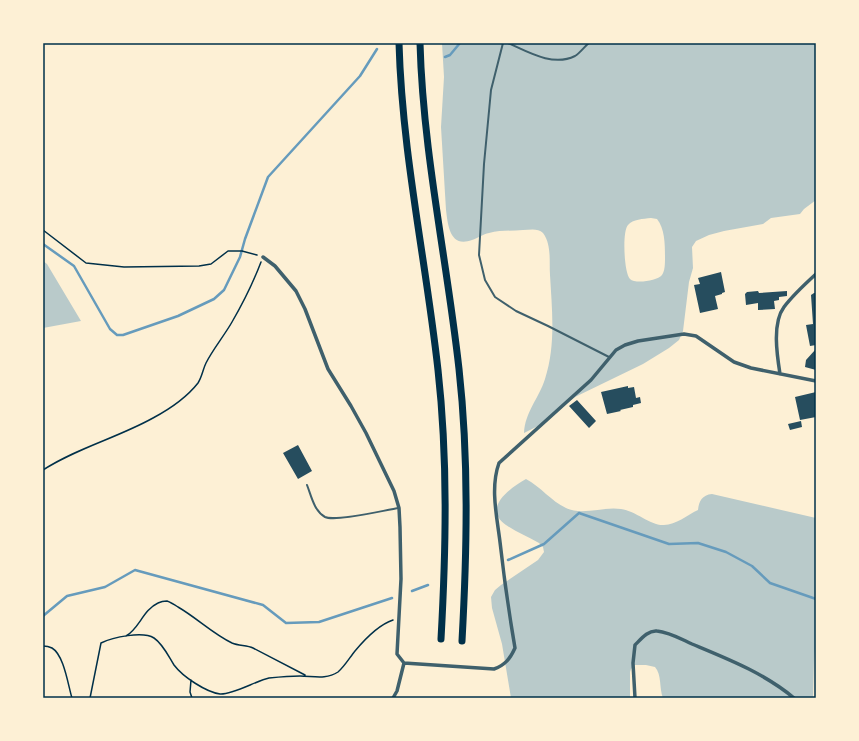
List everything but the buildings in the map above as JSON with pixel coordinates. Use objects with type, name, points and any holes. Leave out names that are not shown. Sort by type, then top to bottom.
[{"type":"highway","points":[[399,43],[404,123],[435,343],[444,438],[446,499],[441,639]]},
{"type":"highway","points":[[420,43],[425,121],[456,348],[464,436],[467,499],[462,641]]},
{"type":"street","points":[[263,257],[275,266],[296,291],[306,311],[328,368],[366,433],[394,491],[399,508],[401,579],[397,654],[404,663],[494,670],[502,666],[510,658],[515,648],[498,525],[495,486],[496,473],[500,463],[591,380],[616,350],[625,345],[638,341],[684,334],[696,336],[734,362],[751,368],[816,381]]},
{"type":"street","points":[[780,374],[776,331],[780,315],[783,308],[816,274]]},
{"type":"street","points":[[636,698],[633,663],[635,645],[649,632],[657,631],[671,635],[735,662],[780,686],[794,698]]},
{"type":"street","points":[[393,698],[397,691],[404,663]]},
{"type":"lane","points":[[503,43],[491,90],[484,171],[479,255],[485,280],[495,297],[516,311],[609,357]]},
{"type":"lane","points":[[508,43],[540,57],[560,60],[575,56],[589,43]]},
{"type":"lane","points":[[307,485],[318,511],[325,517],[332,519],[399,508]]},
{"type":"path","points":[[43,230],[86,263],[94,264],[124,267],[199,266],[211,264],[228,251],[242,251],[263,257],[254,280],[232,322],[206,363],[198,382],[190,391],[153,418],[126,432],[62,458],[43,470]]},
{"type":"path","points":[[125,637],[132,633],[155,605],[168,602],[186,612],[234,644],[253,648],[307,676]]},
{"type":"path","points":[[90,698],[101,643],[108,640],[141,635],[153,638],[160,644],[176,668],[191,680],[210,690],[222,694],[268,679],[289,676],[323,677],[338,672],[361,644],[384,623],[400,618]]},
{"type":"path","points":[[43,646],[51,647],[58,653],[72,698]]},
{"type":"path","points":[[191,680],[190,692],[192,698]]},
{"type":"shaded area","points":[[442,43],[816,43],[816,200],[800,214],[771,218],[763,224],[724,231],[709,235],[696,241],[692,247],[693,268],[689,282],[683,331],[679,340],[643,364],[575,397],[538,426],[524,433],[527,418],[545,379],[551,353],[552,314],[550,254],[548,243],[543,233],[536,230],[493,232],[465,242],[459,241],[452,234],[449,229],[446,210],[441,127],[444,77]],"holes":[[[651,218],[657,219],[662,227],[665,243],[665,265],[663,273],[656,279],[641,282],[633,281],[630,279],[626,269],[624,243],[626,229],[628,225],[635,220]]]},
{"type":"shaded area","points":[[43,261],[47,264],[81,321],[43,328]]},
{"type":"shaded area","points":[[526,479],[566,508],[579,511],[614,508],[627,510],[659,525],[668,525],[698,510],[699,504],[703,497],[712,494],[816,518],[816,637],[813,698],[663,698],[659,674],[655,667],[635,665],[630,672],[630,698],[511,698],[502,644],[492,608],[491,597],[495,590],[538,560],[544,552],[543,547],[539,543],[506,525],[499,519],[497,512],[498,505],[506,493]]},
{"type":"waterway","points":[[445,57],[450,55],[460,43]]},
{"type":"waterway","points":[[43,244],[74,266],[110,329],[117,335],[123,335],[178,316],[214,299],[224,290],[240,257],[245,239],[268,177],[360,76],[377,49]]},
{"type":"waterway","points":[[508,560],[544,544],[579,513],[669,544],[698,543],[726,552],[752,566],[770,583],[816,599]]},
{"type":"waterway","points":[[43,616],[67,596],[105,587],[135,570],[263,605],[286,623],[319,622],[392,598]]},
{"type":"waterway","points":[[412,591],[428,585]]}]
